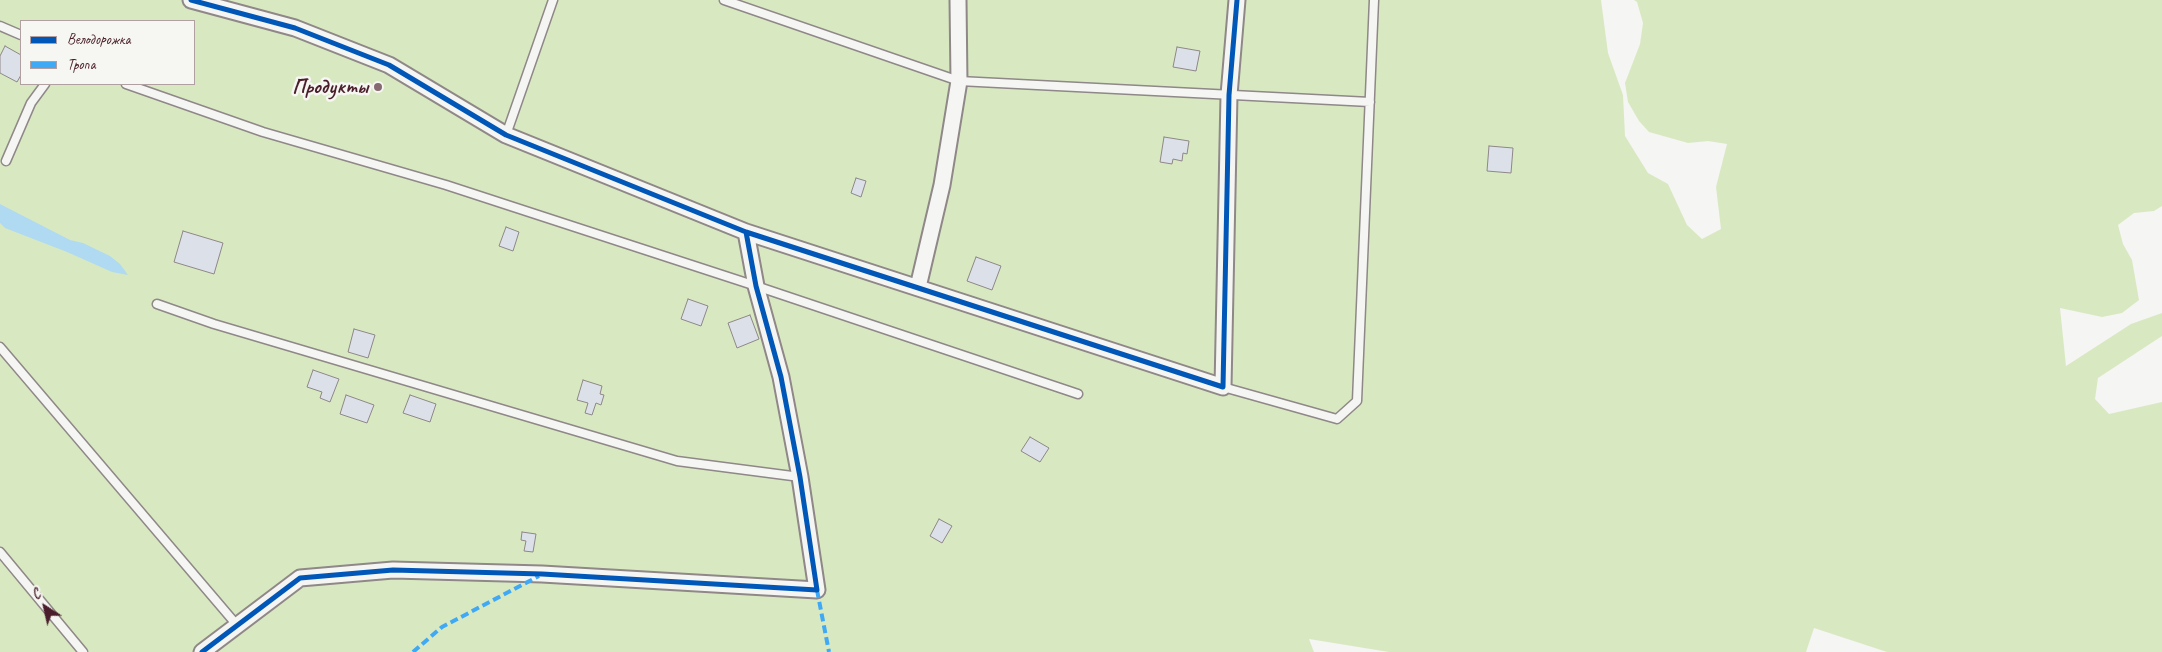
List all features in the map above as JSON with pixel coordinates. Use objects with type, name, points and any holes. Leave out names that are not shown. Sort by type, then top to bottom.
[{"type":"street","points":[[191,0],[295,28],[389,65],[506,136],[746,232],[1223,387],[1229,95],[1237,0]]},
{"type":"street","points":[[918,287],[942,186],[959,81],[958,0]]},
{"type":"street","points":[[202,652],[236,624],[300,578],[393,570],[542,574],[817,590],[800,478],[781,378],[756,286],[746,232]]},
{"type":"lane","points":[[506,136],[553,0]]},
{"type":"lane","points":[[724,0],[959,81],[1370,102]]},
{"type":"lane","points":[[1223,387],[1338,419],[1357,401],[1374,0]]},
{"type":"lane","points":[[0,26],[20,35]]},
{"type":"lane","points":[[6,161],[31,103],[44,85]]},
{"type":"lane","points":[[129,85],[262,132],[446,185],[1078,394]]},
{"type":"lane","points":[[157,304],[214,324],[677,461],[800,478]]},
{"type":"lane","points":[[0,347],[236,624]]},
{"type":"lane","points":[[0,552],[83,652]]},
{"type":"green space","points":[[0,0],[1601,0],[1608,53],[1623,95],[1625,136],[1648,173],[1668,184],[1687,225],[1702,239],[1721,229],[1716,187],[1727,144],[1708,141],[1688,143],[1649,132],[1639,121],[1628,102],[1625,83],[1640,44],[1643,23],[1637,2],[1634,0],[2162,0],[2162,206],[2154,211],[2134,213],[2118,225],[2123,244],[2132,260],[2139,300],[2122,313],[2102,317],[2060,308],[2066,366],[2131,324],[2162,313],[2162,336],[2098,378],[2095,399],[2109,414],[2162,402],[2162,652],[1887,652],[1814,628],[1806,652],[1389,652],[1309,639],[1314,652],[0,652]]},
{"type":"water","points":[[0,204],[70,240],[83,243],[110,256],[120,264],[128,275],[112,272],[5,228],[0,223]]},
{"type":"building","points":[[5,46],[20,54],[20,77],[17,82],[0,73],[0,56]]},
{"type":"building","points":[[1177,47],[1200,51],[1196,71],[1173,67]]},
{"type":"building","points":[[1164,137],[1189,141],[1187,154],[1183,153],[1182,161],[1173,159],[1172,164],[1160,162]]},
{"type":"building","points":[[1489,146],[1513,148],[1511,173],[1487,171]]},
{"type":"building","points":[[856,178],[866,181],[861,197],[851,193]]},
{"type":"building","points":[[506,227],[519,232],[513,251],[499,246]]},
{"type":"building","points":[[183,231],[223,243],[214,274],[174,262]]},
{"type":"building","points":[[976,257],[1001,266],[992,290],[967,281]]},
{"type":"building","points":[[688,299],[708,306],[701,326],[681,319]]},
{"type":"building","points":[[750,315],[759,339],[737,348],[728,323]]},
{"type":"building","points":[[354,329],[375,335],[368,358],[348,352]]},
{"type":"building","points":[[313,370],[339,379],[330,402],[320,398],[322,392],[307,387]]},
{"type":"building","points":[[583,380],[602,386],[600,394],[604,395],[601,405],[596,403],[592,415],[585,413],[588,403],[577,400]]},
{"type":"building","points":[[346,395],[374,405],[367,423],[340,414]]},
{"type":"building","points":[[410,395],[436,404],[430,422],[403,413]]},
{"type":"building","points":[[1030,437],[1049,448],[1040,462],[1021,451]]},
{"type":"building","points":[[939,519],[952,526],[942,543],[930,536]]},
{"type":"building","points":[[522,532],[536,534],[533,552],[524,551],[526,541],[521,540]]},
{"type":"marked path","points":[[413,652],[442,627],[539,576]]},
{"type":"marked path","points":[[817,590],[829,652]]},
{"type":"cycle path","points":[[191,0],[295,28],[389,65],[506,135],[746,232],[1223,387],[1229,95],[1237,0]]},
{"type":"cycle path","points":[[202,652],[300,578],[393,570],[542,574],[817,590],[800,477],[781,377],[756,286],[746,232]]},
{"type":"place","name":"Продукты","points":[[378,87]]}]
